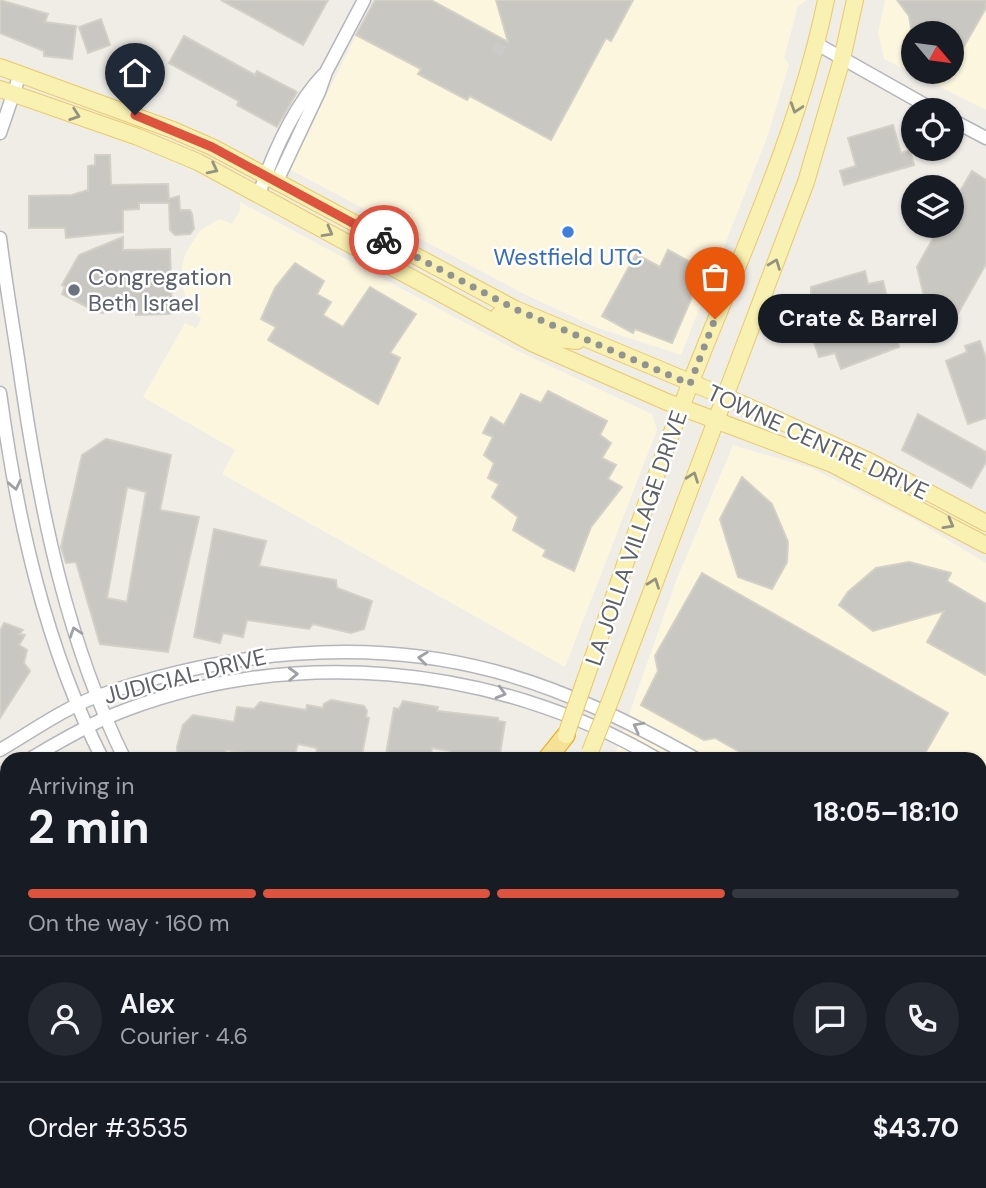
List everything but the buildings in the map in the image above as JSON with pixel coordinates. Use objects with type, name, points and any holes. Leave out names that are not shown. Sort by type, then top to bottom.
[{"type":"highway","points":[[552,752],[566,735]]},
{"type":"main road","name":"LA JOLLA VILLAGE DRIVE","points":[[560,752],[690,384],[780,155],[817,44],[826,0]]},
{"type":"main road","name":"LA JOLLA VILLAGE DRIVE","points":[[591,752],[802,192],[842,60],[855,0]]},
{"type":"main road","name":"TOWNE CENTRE DRIVE","points":[[0,67],[173,130],[515,309],[869,461],[986,523]]},
{"type":"main road","name":"TOWNE CENTRE DRIVE","points":[[6,91],[172,151],[259,194],[534,344],[682,407],[832,464],[986,545]]},
{"type":"main road","points":[[478,314],[496,314],[557,339],[594,342]]},
{"type":"street","points":[[259,194],[271,180],[319,92],[326,72],[364,0]]},
{"type":"street","points":[[817,44],[912,98]]},
{"type":"street","points":[[0,133],[6,91],[20,74]]},
{"type":"street","points":[[964,126],[986,138]]},
{"type":"street","points":[[0,238],[51,551],[97,697],[121,752]]},
{"type":"street","points":[[0,388],[22,386]]},
{"type":"street","points":[[0,393],[30,555],[77,706],[99,752]]},
{"type":"street","name":"JUDICIAL DRIVE","points":[[0,750],[97,697],[178,673],[267,654],[348,651],[426,657],[495,671],[552,690],[626,721],[683,752]]},
{"type":"street","name":"JUDICIAL DRIVE","points":[[42,752],[106,718],[183,692],[269,675],[348,672],[419,678],[489,690],[545,706],[596,727],[644,752]]},
{"type":"shaded area","name":"Westfield UTC","points":[[374,0],[807,0],[798,6],[784,58],[789,65],[767,138],[681,355],[595,327],[524,294],[289,169]]},
{"type":"shaded area","points":[[885,0],[986,0],[986,110],[934,84],[964,84],[964,21],[901,21],[901,68],[884,59],[878,33]]},
{"type":"shaded area","points":[[240,202],[516,350],[652,414],[657,430],[565,667],[222,474],[235,450],[143,397],[185,323],[196,328],[201,319],[188,303],[182,286],[182,265],[186,252],[200,231],[209,225],[220,219],[232,224],[240,210]]},
{"type":"shaded area","points":[[733,445],[811,468],[910,517],[986,563],[986,752],[616,752],[676,581]]},
{"type":"tunnel","points":[[496,54],[501,44]]},
{"type":"way so far","points":[[384,240],[515,309],[690,384],[715,319]]},
{"type":"place","name":"Westfield UTC","points":[[568,232]]},
{"type":"place","name":"Congregation Beth Israel","points":[[74,290]]},
{"type":"place","name":"Crate & Barrel","points":[[715,319]]},
{"type":"route","points":[[135,115],[212,147],[384,240]]}]
